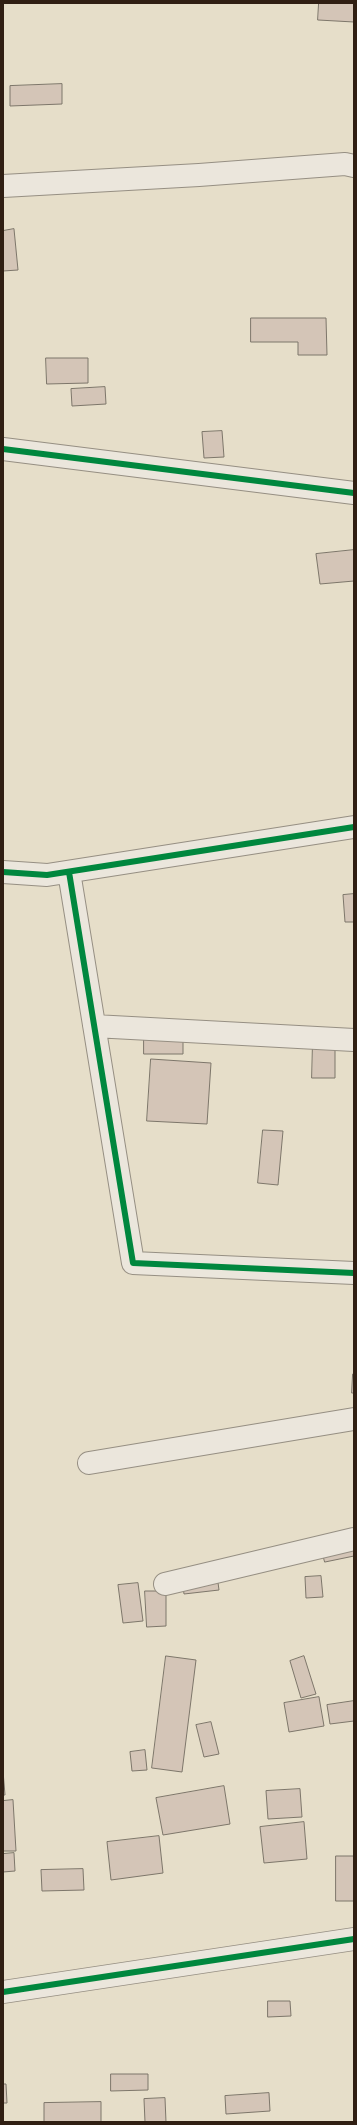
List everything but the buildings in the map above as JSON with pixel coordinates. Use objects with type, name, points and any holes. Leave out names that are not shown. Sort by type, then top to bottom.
[{"type":"street","points":[[3,186],[199,175],[345,164],[354,166]]},
{"type":"street","points":[[3,449],[354,493]]},
{"type":"street","points":[[3,872],[46,875],[354,827]]},
{"type":"street","points":[[69,872],[133,1263],[354,1273]]},
{"type":"street","points":[[94,1026],[354,1040]]},
{"type":"street","points":[[90,1463],[354,1420]]},
{"type":"street","points":[[166,1584],[354,1539]]},
{"type":"street","points":[[3,1992],[354,1939]]},
{"type":"cycle path","points":[[3,449],[354,493]]},
{"type":"cycle path","points":[[3,872],[47,875],[354,827]]},
{"type":"cycle path","points":[[69,872],[133,1263],[354,1273]]},
{"type":"cycle path","points":[[3,1992],[354,1939]]}]
